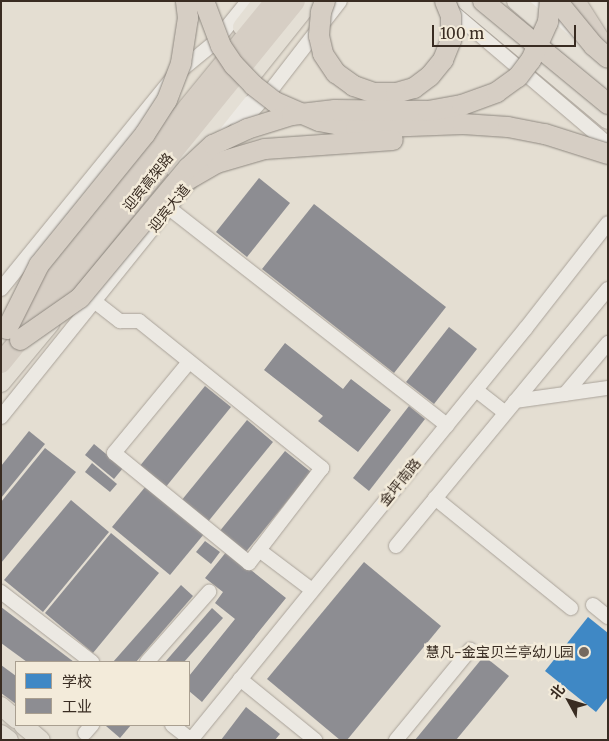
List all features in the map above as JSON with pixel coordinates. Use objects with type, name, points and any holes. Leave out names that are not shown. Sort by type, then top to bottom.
[{"type":"highway","points":[[145,134],[171,57],[175,22],[173,1]]},
{"type":"highway","points":[[7,331],[39,265],[145,134],[167,100],[181,63],[188,18],[186,1]]},
{"type":"highway","points":[[204,1],[214,32],[234,66],[253,86],[275,102],[319,121],[356,128],[462,124],[508,127],[545,134],[580,144]]},
{"type":"highway","name":"迎宾高架路","points":[[1,363],[7,331],[275,1]]},
{"type":"highway","name":"迎宾高架路","points":[[7,331],[295,1]]},
{"type":"highway","points":[[325,1],[321,12],[319,36],[323,54],[336,73],[354,86],[374,93],[396,93],[414,88],[430,76],[443,60],[450,40],[451,16],[445,1]]},
{"type":"highway","points":[[483,1],[608,104]]},
{"type":"highway","points":[[502,1],[608,89]]},
{"type":"highway","points":[[165,205],[188,168],[213,145],[247,129],[292,115],[335,110],[428,110],[462,105],[497,92],[518,76],[532,60],[548,22],[550,1]]},
{"type":"highway","points":[[557,1],[594,46],[608,58]]},
{"type":"highway","points":[[574,1],[608,52]]},
{"type":"highway","points":[[7,331],[80,298],[196,174],[241,155],[265,149],[420,138],[525,137],[580,144],[606,145]]},
{"type":"main road","points":[[7,331],[262,1]]},
{"type":"main road","name":"迎宾大道","points":[[1,383],[206,133],[311,1]]},
{"type":"main road","points":[[466,1],[608,120]]},
{"type":"main road","points":[[516,1],[565,37],[608,81]]},
{"type":"main road","points":[[1,706],[15,718]]},
{"type":"main road","points":[[24,726],[41,740]]},
{"type":"main road","points":[[1,734],[9,740]]},
{"type":"street","points":[[1,289],[175,75],[214,43],[248,1]]},
{"type":"street","name":"迎宾大道","points":[[1,417],[94,301],[165,205],[275,85],[340,1]]},
{"type":"street","points":[[441,1],[606,145]]},
{"type":"street","points":[[533,1],[565,37],[608,66]]},
{"type":"street","points":[[564,1],[565,37]]},
{"type":"street","points":[[206,133],[275,85]]},
{"type":"street","points":[[165,205],[448,424]]},
{"type":"street","name":"金坪南路","points":[[191,740],[476,390],[608,223]]},
{"type":"street","points":[[396,546],[608,288]]},
{"type":"street","points":[[94,301],[120,321],[139,322],[322,468],[249,563],[114,453],[189,362]]},
{"type":"street","points":[[565,394],[608,343]]},
{"type":"street","points":[[515,401],[608,388]]},
{"type":"street","points":[[476,390],[505,414]]},
{"type":"street","points":[[435,498],[571,608]]},
{"type":"street","points":[[259,550],[312,590]]},
{"type":"street","points":[[1,592],[91,661]]},
{"type":"street","points":[[148,661],[209,592]]},
{"type":"street","points":[[593,605],[608,617]]},
{"type":"street","points":[[396,740],[470,650]]},
{"type":"street","points":[[240,679],[299,735],[315,740]]},
{"type":"street","points":[[173,726],[191,740]]},
{"type":"building: 学校","name":"慧凡-金宝贝兰亭幼儿园","points":[[588,617],[608,633],[608,697],[596,712],[545,671]]},
{"type":"building: 工业","points":[[259,178],[290,203],[247,257],[216,232]]},
{"type":"building: 工业","points":[[314,204],[446,307],[394,373],[262,269]]},
{"type":"building: 工业","points":[[449,327],[477,349],[434,404],[406,382]]},
{"type":"building: 工业","points":[[285,343],[343,389],[351,379],[391,410],[358,452],[318,421],[323,416],[264,370]]},
{"type":"building: 工业","points":[[205,386],[231,407],[165,488],[139,467]]},
{"type":"building: 工业","points":[[409,406],[425,419],[369,491],[353,478]]},
{"type":"building: 工业","points":[[247,420],[273,442],[207,523],[181,501]]},
{"type":"building: 工业","points":[[29,431],[45,444],[1,498],[1,466]]},
{"type":"building: 工业","points":[[94,444],[123,468],[114,479],[85,455]]},
{"type":"building: 工业","points":[[45,448],[76,472],[1,563],[1,502]]},
{"type":"building: 工业","points":[[285,451],[311,472],[245,553],[219,532]]},
{"type":"building: 工业","points":[[92,463],[117,484],[110,492],[85,472]]},
{"type":"building: 工业","points":[[146,486],[204,534],[170,575],[112,527]]},
{"type":"building: 工业","points":[[71,500],[109,532],[43,612],[4,580]]},
{"type":"building: 工业","points":[[111,533],[159,573],[93,653],[45,613]]},
{"type":"building: 工业","points":[[205,541],[220,552],[211,564],[196,552]]},
{"type":"building: 工业","points":[[227,551],[286,598],[202,702],[190,692],[190,675],[235,619],[215,603],[223,592],[205,578]]},
{"type":"building: 工业","points":[[364,562],[441,626],[347,740],[340,740],[267,679]]},
{"type":"building: 工业","points":[[181,585],[193,596],[137,661],[114,661]]},
{"type":"building: 工业","points":[[1,607],[73,661],[26,661],[1,643]]},
{"type":"building: 工业","points":[[212,608],[223,618],[185,661],[166,661]]},
{"type":"building: 工业","points":[[484,656],[509,676],[456,740],[415,740]]},
{"type":"building: 工业","points":[[1,665],[15,675],[15,703],[1,693]]},
{"type":"building: 工业","points":[[246,707],[280,734],[275,740],[221,740]]},
{"type":"building: 工业","points":[[106,726],[130,726],[120,738]]},
{"type":"place","name":"慧凡-金宝贝兰亭幼儿园","points":[[584,652]]}]
